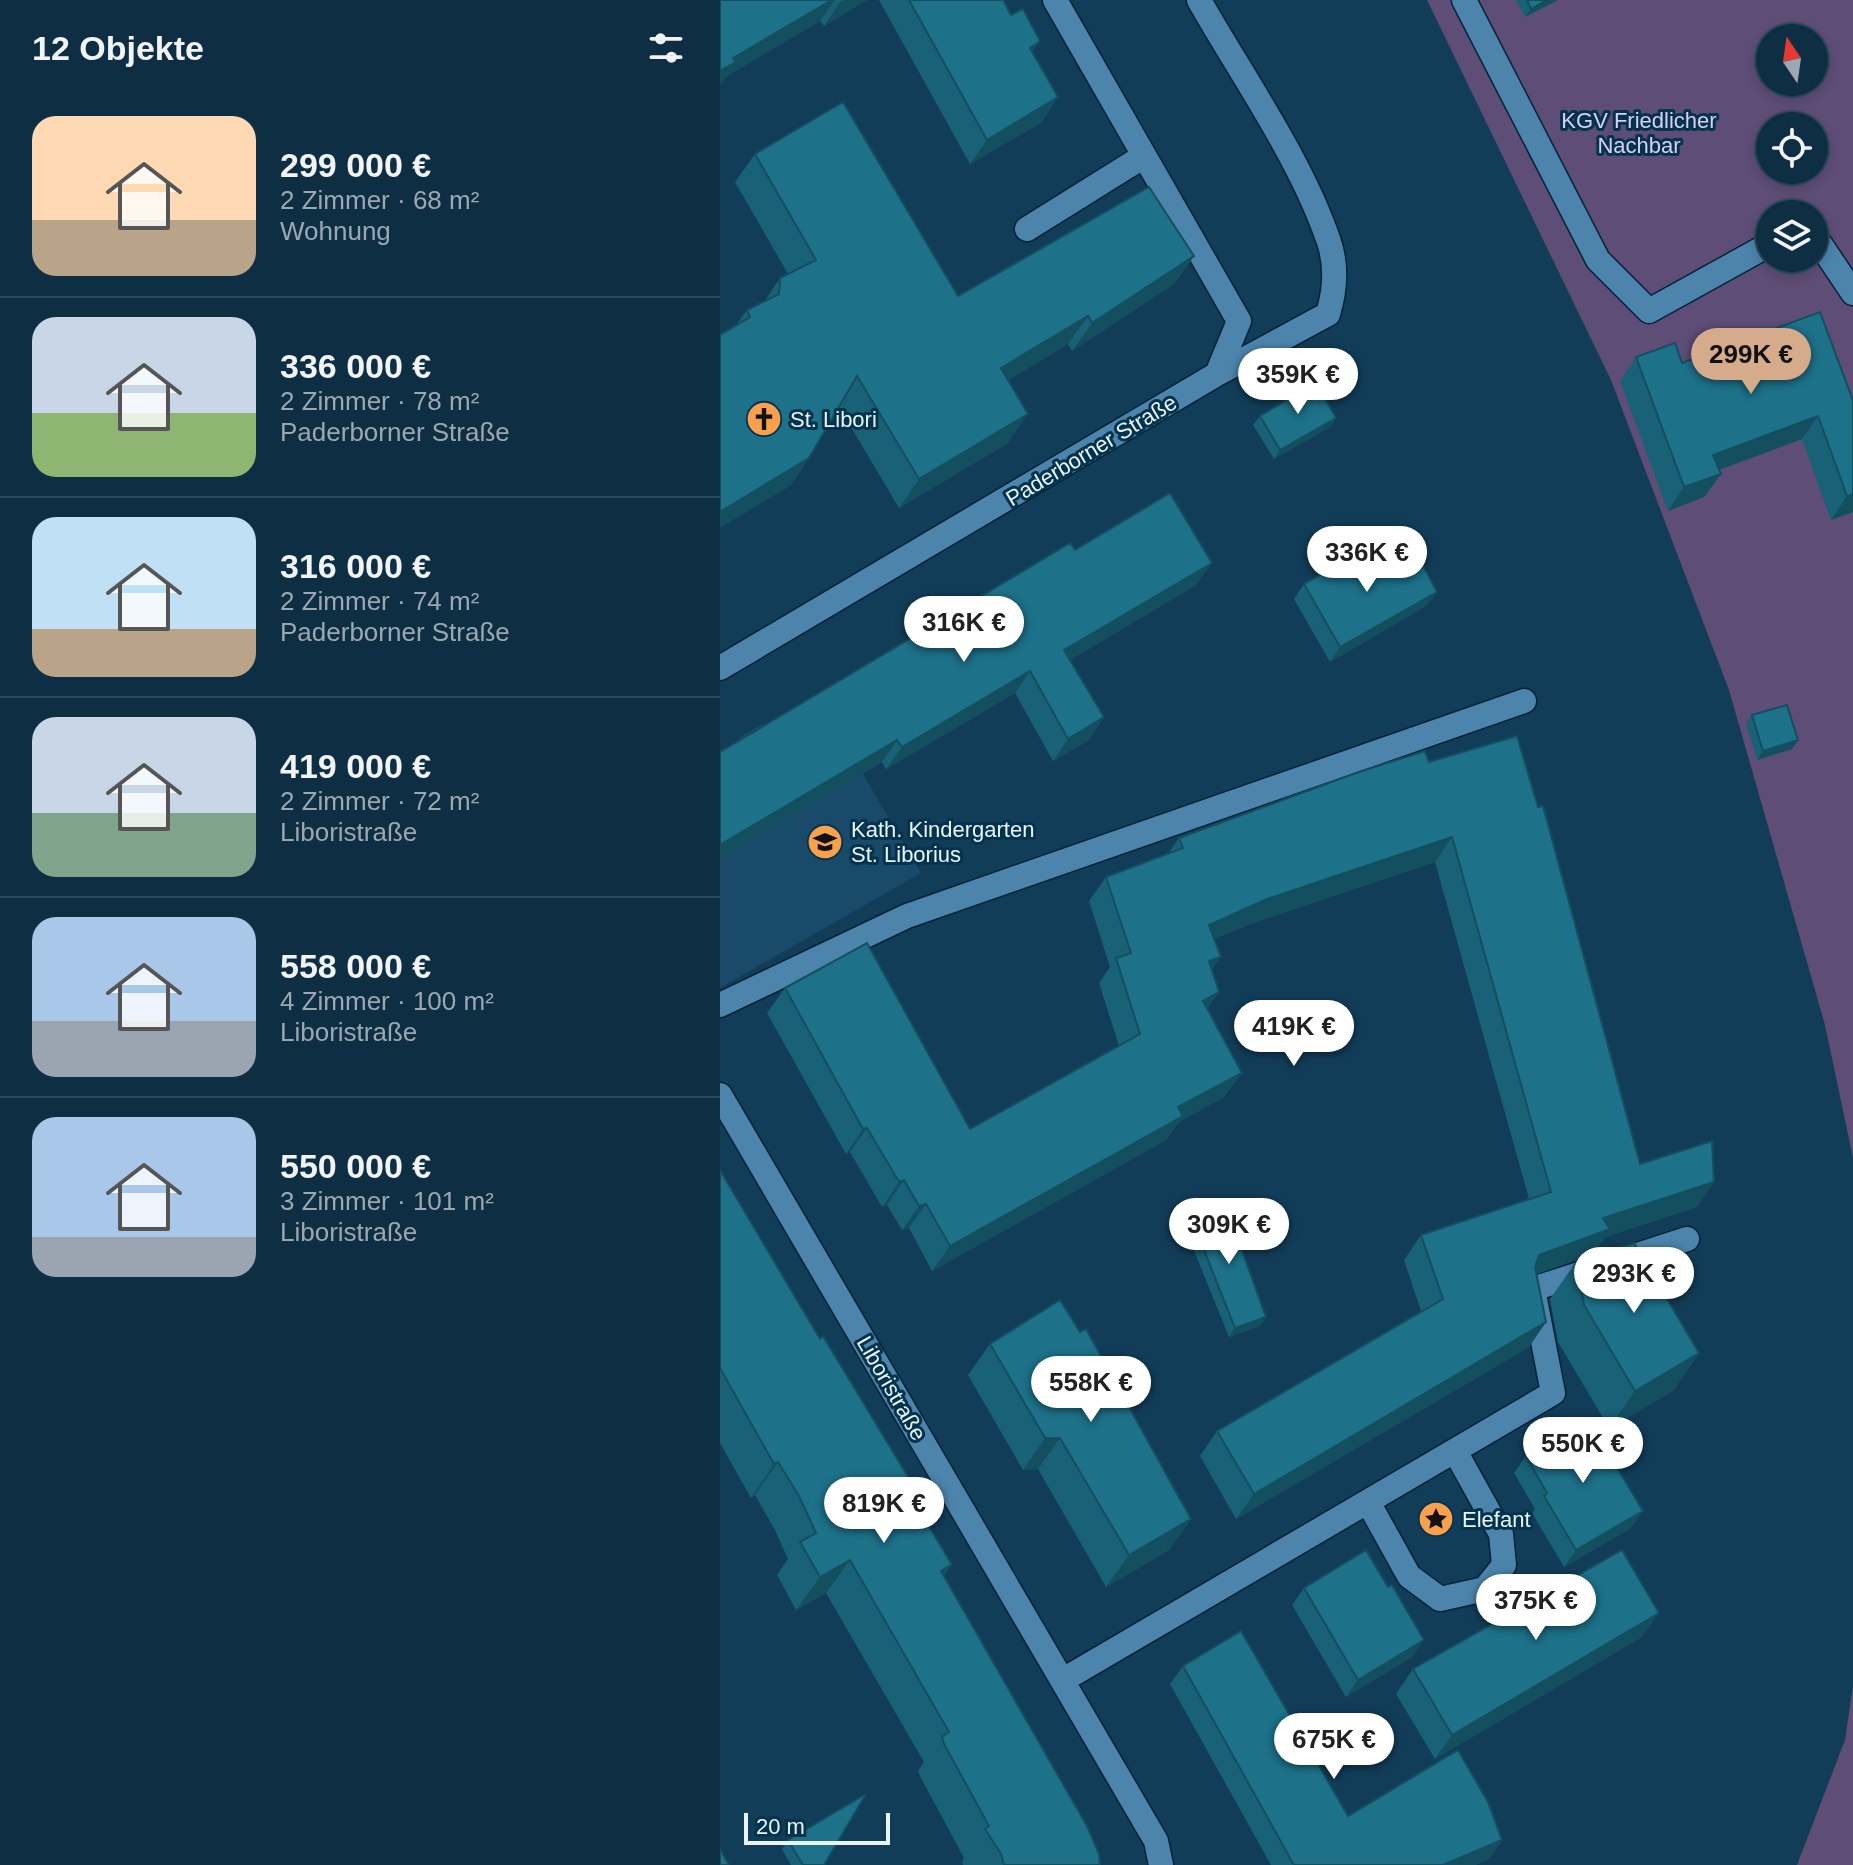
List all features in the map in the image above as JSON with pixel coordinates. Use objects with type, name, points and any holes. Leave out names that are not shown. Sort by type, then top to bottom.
[{"type":"street","points":[[1055,0],[1239,321],[1217,374]]},
{"type":"street","name":"Paderborner Straße","points":[[720,668],[1217,374],[1328,314],[1335,287],[1330,244],[1296,170],[1199,0]]},
{"type":"street","points":[[1464,0],[1598,260],[1649,311],[1756,252]]},
{"type":"street","points":[[1027,229],[1144,156]]},
{"type":"street","points":[[1828,256],[1853,293]]},
{"type":"street","points":[[720,1005],[907,916],[1524,701]]},
{"type":"street","name":"Liboristraße","points":[[720,1095],[1156,1841],[1161,1865]]},
{"type":"street","points":[[1063,1680],[1553,1393],[1533,1289],[1687,1239]]},
{"type":"street","points":[[1368,1502],[1409,1576],[1440,1599],[1485,1589],[1504,1565],[1501,1534],[1455,1451]]},
{"type":"shaded area","name":"Kath. Kindergarten St. Liborius","points":[[822,704],[921,873],[720,988],[720,858],[747,749],[740,737],[762,724],[769,735]]},
{"type":"green space","name":"KGV Friedlicher Nachbar","points":[[1427,0],[1853,0],[1853,1158],[1825,1025],[1729,690],[1611,380]]},
{"type":"green space","points":[[1853,1686],[1853,1865],[1797,1865],[1845,1740]]},
{"type":"building","points":[[720,0],[832,0],[733,58],[736,62],[720,71]]},
{"type":"building","points":[[909,0],[1003,0],[1011,15],[1023,9],[1040,41],[1030,48],[1058,97],[987,140]]},
{"type":"building","points":[[1527,0],[1547,0],[1531,9]]},
{"type":"building","points":[[843,102],[958,296],[1149,187],[1194,256],[1092,323],[1088,316],[1001,368],[1028,414],[919,479],[857,376],[809,458],[720,512],[720,335],[750,317],[747,310],[779,294],[780,278],[816,260],[755,154]]},
{"type":"building","points":[[1820,312],[1853,401],[1853,494],[1847,496],[1818,416],[1713,455],[1721,474],[1684,487],[1636,357],[1675,343],[1682,363]]},
{"type":"building","points":[[1316,382],[1336,418],[1280,450],[1260,416]]},
{"type":"building","points":[[1170,493],[1212,563],[1064,650],[1104,717],[1068,739],[1030,671],[902,747],[897,740],[720,845],[720,752],[1070,543],[1075,550]]},
{"type":"building","points":[[1367,549],[1382,575],[1418,556],[1437,592],[1340,647],[1304,584]]},
{"type":"building","points":[[1787,705],[1798,740],[1763,751],[1752,715]]},
{"type":"building","points":[[1517,736],[1538,807],[1543,806],[1640,1164],[1712,1141],[1714,1182],[1603,1218],[1610,1229],[1539,1255],[1535,1267],[1546,1322],[1254,1494],[1217,1431],[1443,1299],[1421,1235],[1551,1192],[1452,837],[1267,899],[1209,925],[1221,957],[1209,961],[1219,992],[1203,1001],[1242,1073],[1178,1107],[1183,1116],[950,1246],[926,1204],[919,1206],[904,1180],[899,1182],[867,1128],[863,1129],[785,988],[867,943],[970,1129],[1140,1034],[1116,958],[1131,953],[1106,877],[1183,848],[1179,838],[1359,772],[1425,751],[1429,762]]},
{"type":"building","points":[[720,1170],[820,1339],[823,1336],[916,1490],[910,1494],[952,1565],[941,1571],[1087,1826],[1099,1854],[1100,1865],[1004,1865],[1001,1854],[985,1829],[989,1826],[944,1744],[942,1737],[949,1732],[850,1560],[820,1577],[800,1542],[816,1533],[799,1496],[778,1462],[774,1464],[720,1368]]},
{"type":"building","points":[[1226,1206],[1266,1317],[1235,1328],[1191,1217]]},
{"type":"building","points":[[1634,1243],[1699,1353],[1635,1391],[1584,1305],[1576,1262]]},
{"type":"building","points":[[1060,1300],[1080,1332],[1086,1329],[1191,1519],[1129,1555],[1060,1438],[1045,1438],[990,1344]]},
{"type":"building","points":[[1588,1419],[1643,1511],[1576,1550],[1544,1496],[1547,1493],[1526,1456]]},
{"type":"building","points":[[1366,1550],[1388,1587],[1392,1585],[1424,1640],[1358,1680],[1304,1588]]},
{"type":"building","points":[[1622,1550],[1659,1613],[1452,1735],[1413,1669]]},
{"type":"building","points":[[1241,1631],[1348,1816],[1458,1750],[1488,1802],[1502,1840],[1443,1865],[1294,1865],[1183,1666]]},
{"type":"building","points":[[866,1794],[824,1865],[803,1865],[788,1840]]},
{"type":"building","points":[[720,1849],[729,1865],[720,1865]]},
{"type":"place","name":"St. Libori","points":[[764,419]]},
{"type":"place","name":"Kath. Kindergarten St. Liborius","points":[[825,842]]},
{"type":"place","name":"Elefant","points":[[1436,1519]]}]
